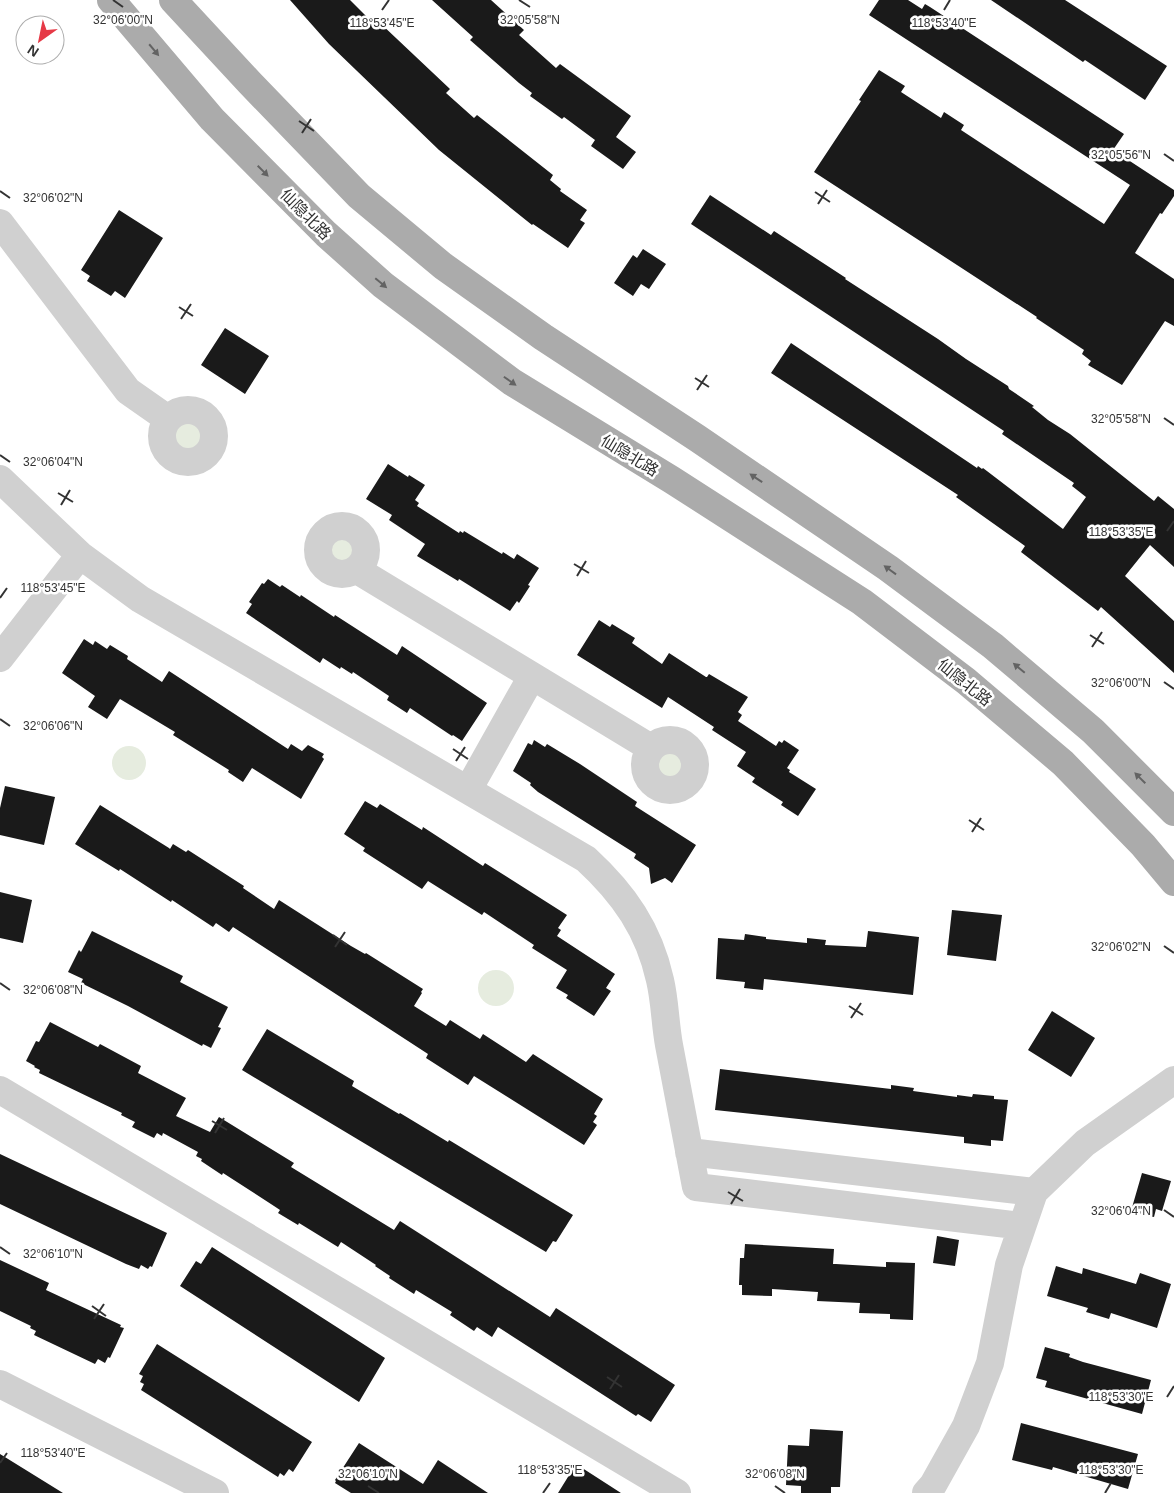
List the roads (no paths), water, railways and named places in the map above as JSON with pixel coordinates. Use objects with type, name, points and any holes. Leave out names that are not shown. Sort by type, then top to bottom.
[{"type":"main road","name":"仙隐北路","points":[[111,0],[212,119],[326,234],[383,286],[512,382],[672,480],[862,602],[966,681],[1063,763],[1143,845],[1174,882]]},
{"type":"main road","points":[[173,0],[359,196],[443,266],[543,337],[697,438],[888,568],[993,646],[1093,731],[1174,812]]},
{"type":"street","points":[[0,224],[128,391],[168,419]]},
{"type":"street","points":[[0,479],[80,554],[140,599],[586,860],[620,893],[645,934],[661,982],[667,1030],[696,1187],[1022,1226]]},
{"type":"street","points":[[0,658],[80,554]]},
{"type":"street","points":[[357,570],[651,748]]},
{"type":"street","points":[[468,790],[532,676]]},
{"type":"street","points":[[926,1493],[933,1485],[966,1426],[990,1363],[1009,1265],[1034,1192],[1085,1143],[1174,1080]]},
{"type":"street","points":[[0,1090],[677,1493]]},
{"type":"street","points":[[689,1152],[1034,1192]]},
{"type":"street","points":[[0,1384],[216,1493]]}]
